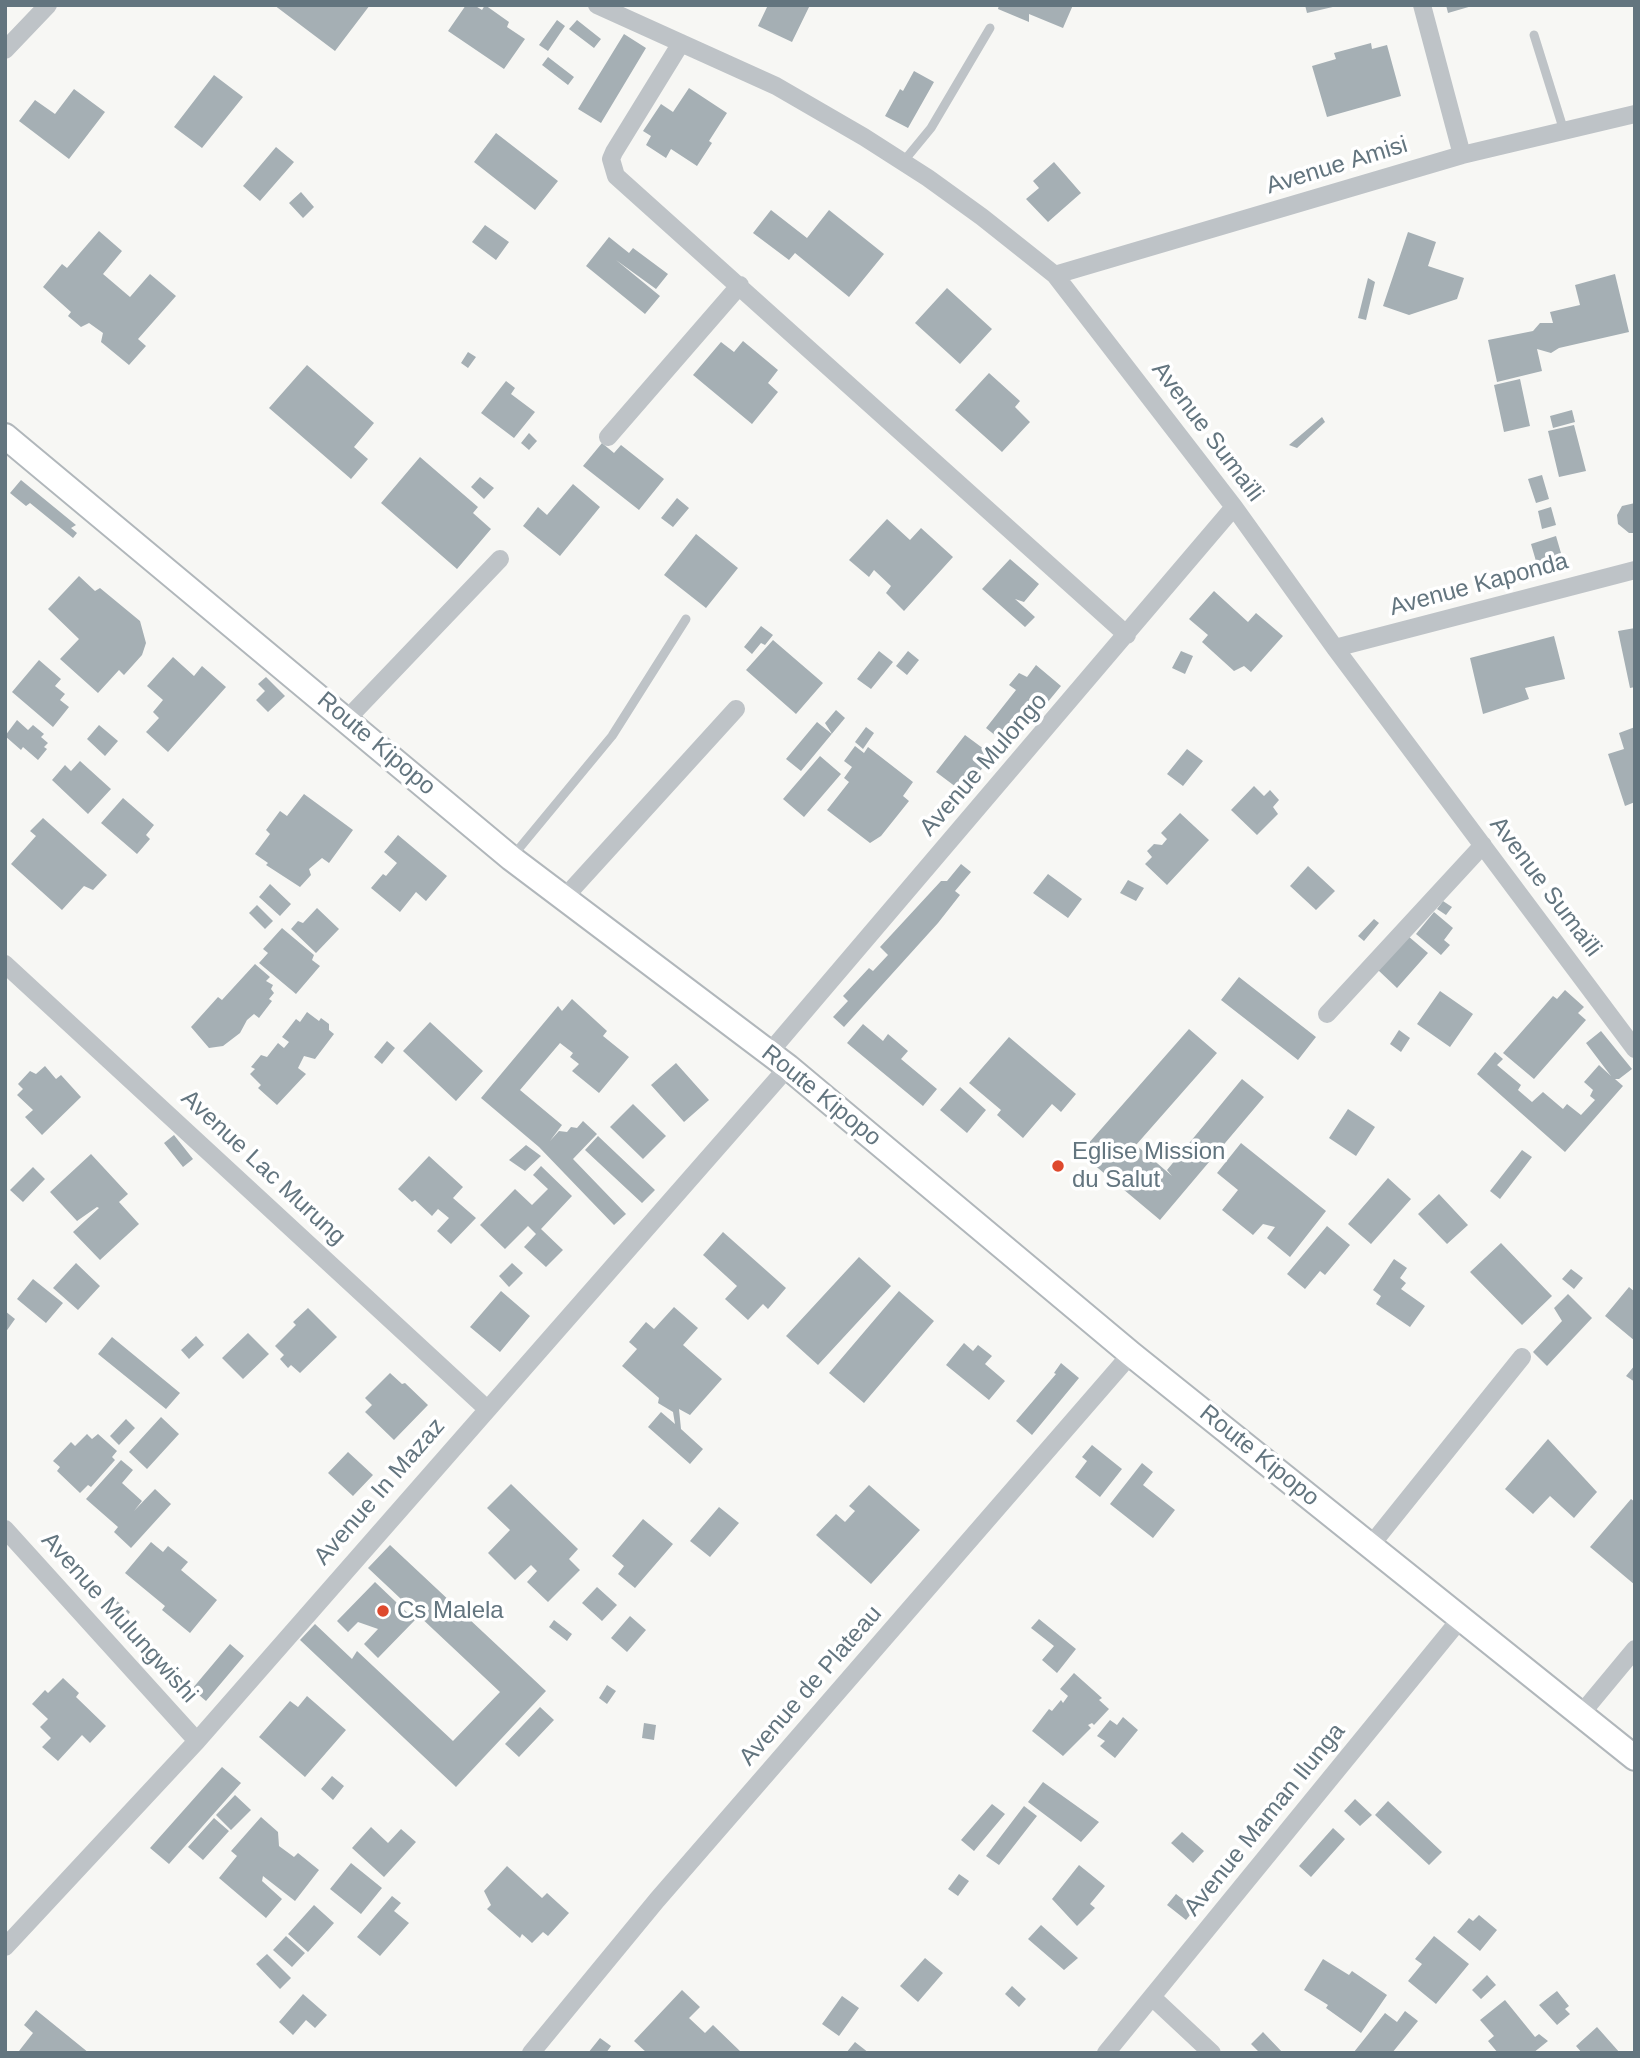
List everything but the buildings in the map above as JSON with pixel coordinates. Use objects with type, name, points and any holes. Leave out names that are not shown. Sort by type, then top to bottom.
[{"type":"main road","name":"Route Kipopo","points":[[5,436],[511,858],[779,1060],[1131,1354],[1635,1758]]},
{"type":"street","points":[[5,50],[48,5]]},
{"type":"street","name":"Avenue Sumaïli","points":[[597,5],[776,86],[903,162],[982,217],[1055,275],[1234,507],[1335,648],[1635,1049]]},
{"type":"street","points":[[1422,5],[1462,155]]},
{"type":"street","points":[[681,43],[611,159],[621,181],[1127,635]]},
{"type":"street","name":"Avenue Amisi","points":[[1055,275],[1462,155],[1635,114]]},
{"type":"street","points":[[608,437],[740,285]]},
{"type":"street","name":"Avenue Mulongo","points":[[779,1060],[1234,507]]},
{"type":"street","points":[[346,719],[499,559]]},
{"type":"street","name":"Avenue Kaponda","points":[[1335,648],[1635,570]]},
{"type":"street","points":[[564,898],[736,709]]},
{"type":"street","points":[[1327,1014],[1483,845]]},
{"type":"street","name":"Avenue Lac Murung","points":[[5,964],[486,1408]]},
{"type":"street","name":"Avenue In Mazaz","points":[[5,1947],[197,1741],[486,1408],[779,1060]]},
{"type":"street","name":"Avenue de Plateau","points":[[531,2053],[666,1890],[1131,1354]]},
{"type":"street","points":[[1371,1545],[1522,1357]]},
{"type":"street","name":"Avenue Mulungwishi","points":[[5,1529],[197,1741]]},
{"type":"street","name":"Avenue Maman Ilunga","points":[[1106,2053],[1462,1617]]},
{"type":"street","points":[[1581,1714],[1635,1649]]},
{"type":"street","points":[[1152,1997],[1212,2053]]},
{"type":"lane","points":[[903,162],[931,128],[990,28]]},
{"type":"lane","points":[[1534,35],[1564,131]]},
{"type":"lane","points":[[511,858],[612,737],[686,619]]},
{"type":"place","name":"Eglise Mission du Salut","points":[[1058,1166]]},
{"type":"place","name":"Cs Malela","points":[[383,1611]]}]
